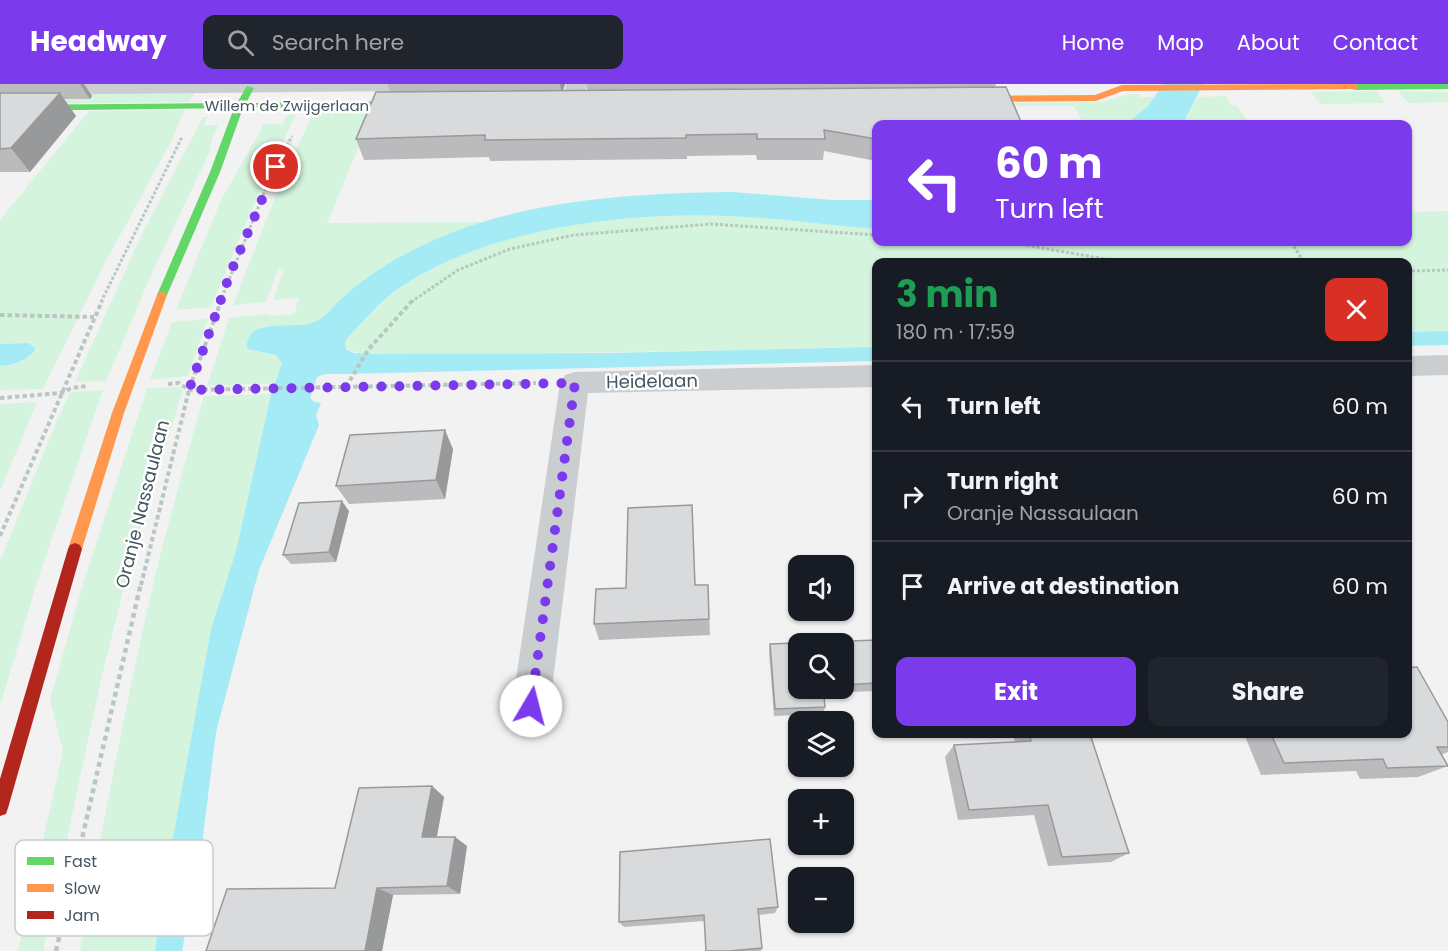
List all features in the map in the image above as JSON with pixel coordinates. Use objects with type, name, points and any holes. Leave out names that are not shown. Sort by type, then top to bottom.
[{"type":"street","name":"Willem de Zwijgerlaan","points":[[0,89],[498,84]]},
{"type":"street","points":[[0,808],[86,510],[128,385],[180,248],[219,166],[237,105],[252,85]]},
{"type":"street","points":[[219,166],[275,85]]},
{"type":"street","points":[[952,99],[1096,98],[1107,96],[1124,86],[1448,86]]},
{"type":"street","name":"Willem de Zwijgerlaan","points":[[0,108],[435,104]]},
{"type":"street","points":[[1412,366],[1448,365]]},
{"type":"street","name":"Heidelaan","points":[[575,383],[872,376]]},
{"type":"street","points":[[531,706],[575,383]]},
{"type":"path","name":"Oranje Nassaulaan","points":[[81,840],[112,702],[189,390],[230,274],[266,188],[306,105]]},
{"type":"path","points":[[0,536],[94,317],[198,106]]},
{"type":"path","points":[[346,387],[368,350],[414,299],[458,270],[510,249],[574,234],[711,224],[872,234]]},
{"type":"path","points":[[1029,246],[1100,258]]},
{"type":"path","points":[[1412,271],[1448,270]]},
{"type":"path","points":[[0,315],[94,317]]},
{"type":"path","points":[[189,390],[575,383]]},
{"type":"path","points":[[0,398],[61,393]]},
{"type":"path","name":"Oranje Nassaulaan","points":[[56,951],[59,936]]},
{"type":"green space","points":[[197,90],[189,102],[0,104],[0,92]]},
{"type":"green space","points":[[1376,91],[1386,103],[1320,104],[1311,92]]},
{"type":"green space","points":[[1398,91],[1448,92],[1448,102],[1408,103]]},
{"type":"green space","points":[[1129,94],[1154,97],[1147,107],[1132,120],[1082,120],[1074,106],[1001,106],[1000,103],[1103,102]]},
{"type":"green space","points":[[1226,96],[1230,105],[1236,105],[1247,120],[1185,120],[1198,97]]},
{"type":"green space","points":[[375,108],[327,223],[484,222],[414,250],[388,264],[314,322],[295,326],[263,326],[250,350],[276,355],[281,359],[282,363],[274,383],[207,386],[229,318],[294,314],[299,298],[273,300],[284,269],[278,269],[266,302],[233,305],[282,180],[315,109]]},
{"type":"green space","points":[[184,110],[173,138],[105,263],[43,389],[0,390],[0,366],[13,365],[24,360],[28,343],[0,344],[0,220],[89,111]]},
{"type":"green space","points":[[296,114],[262,185],[211,307],[176,310],[221,200],[264,124],[282,124],[288,115]]},
{"type":"green space","points":[[203,117],[208,117],[203,125],[218,125],[209,153],[152,273],[106,381],[75,382],[142,234]]},
{"type":"green space","points":[[1448,211],[1448,331],[1412,332],[1412,258],[872,258],[872,347],[396,356],[359,353],[344,345],[354,328],[380,305],[415,278],[456,257],[503,241],[552,229],[602,221],[700,216],[760,218],[872,229],[872,246],[1412,246],[1412,212]]},
{"type":"green space","points":[[208,319],[188,376],[150,380],[172,322]]},
{"type":"green space","points":[[179,387],[183,390],[129,567],[102,675],[67,840],[43,840],[63,751],[50,700],[82,587],[147,388]]},
{"type":"green space","points":[[103,390],[39,576],[0,706],[0,561],[58,418],[71,392]]},
{"type":"green space","points":[[271,394],[236,551],[211,629],[173,840],[101,840],[148,607],[167,527],[204,396]]},
{"type":"green space","points":[[37,402],[0,491],[0,404]]},
{"type":"green space","points":[[21,936],[46,936],[43,951],[18,951]]},
{"type":"green space","points":[[83,936],[157,936],[155,951],[80,951]]},
{"type":"water","points":[[1163,84],[1203,84],[1185,120],[1131,120],[1148,106]]},
{"type":"water","points":[[733,192],[832,200],[872,200],[872,229],[745,217],[658,216],[611,220],[519,237],[475,250],[434,268],[398,289],[349,336],[345,342],[346,349],[354,353],[371,354],[610,353],[872,347],[872,361],[325,374],[317,377],[310,398],[314,402],[321,403],[316,415],[319,425],[259,570],[216,732],[202,840],[173,840],[211,629],[236,551],[271,394],[282,363],[276,355],[247,349],[248,338],[262,328],[314,322],[325,315],[356,286],[388,264],[443,236],[482,222],[564,203]]},
{"type":"water","points":[[1448,331],[1448,345],[1412,346],[1412,332]]},
{"type":"water","points":[[28,343],[34,347],[35,351],[19,362],[0,366],[0,344]]},
{"type":"water","points":[[157,936],[185,936],[182,951],[155,951]]},
{"type":"building","points":[[1006,87],[1020,120],[872,120],[872,138],[824,130],[825,139],[757,139],[757,134],[686,135],[686,138],[485,140],[485,135],[356,139],[376,92]]},
{"type":"building","points":[[0,93],[60,93],[11,148],[0,149]]},
{"type":"building","points":[[445,430],[436,480],[336,486],[350,435]]},
{"type":"building","points":[[342,501],[329,552],[283,555],[299,503]]},
{"type":"building","points":[[692,505],[695,585],[708,585],[709,619],[594,624],[596,589],[626,588],[628,508]]},
{"type":"building","points":[[872,640],[872,683],[854,684],[854,641]]},
{"type":"building","points":[[788,643],[788,699],[824,699],[825,707],[775,709],[770,644]]},
{"type":"building","points":[[1417,667],[1448,722],[1448,747],[1437,747],[1448,766],[1387,768],[1383,759],[1284,763],[1273,738],[1412,738],[1412,668]]},
{"type":"building","points":[[1030,738],[1091,738],[1129,853],[1062,857],[1048,805],[969,810],[954,745],[1031,741]]},
{"type":"building","points":[[432,786],[422,837],[455,837],[447,886],[377,888],[365,951],[206,951],[213,936],[227,889],[335,888],[359,788]]},
{"type":"building","points":[[770,839],[778,907],[758,909],[762,948],[706,951],[704,915],[619,922],[620,852]]},
{"type":"traffic: fast","points":[[1355,87],[1448,86]]},
{"type":"traffic: fast","points":[[162,295],[215,172],[237,111],[250,88]]},
{"type":"traffic: fast","points":[[0,108],[415,104]]},
{"type":"traffic: slow","points":[[968,99],[1096,98],[1122,88],[1355,87]]},
{"type":"traffic: slow","points":[[75,549],[118,413],[162,295]]},
{"type":"traffic: jam","points":[[0,808],[75,549]]},
{"type":"route","points":[[276,167],[230,274],[189,390],[575,383],[531,706]]}]
